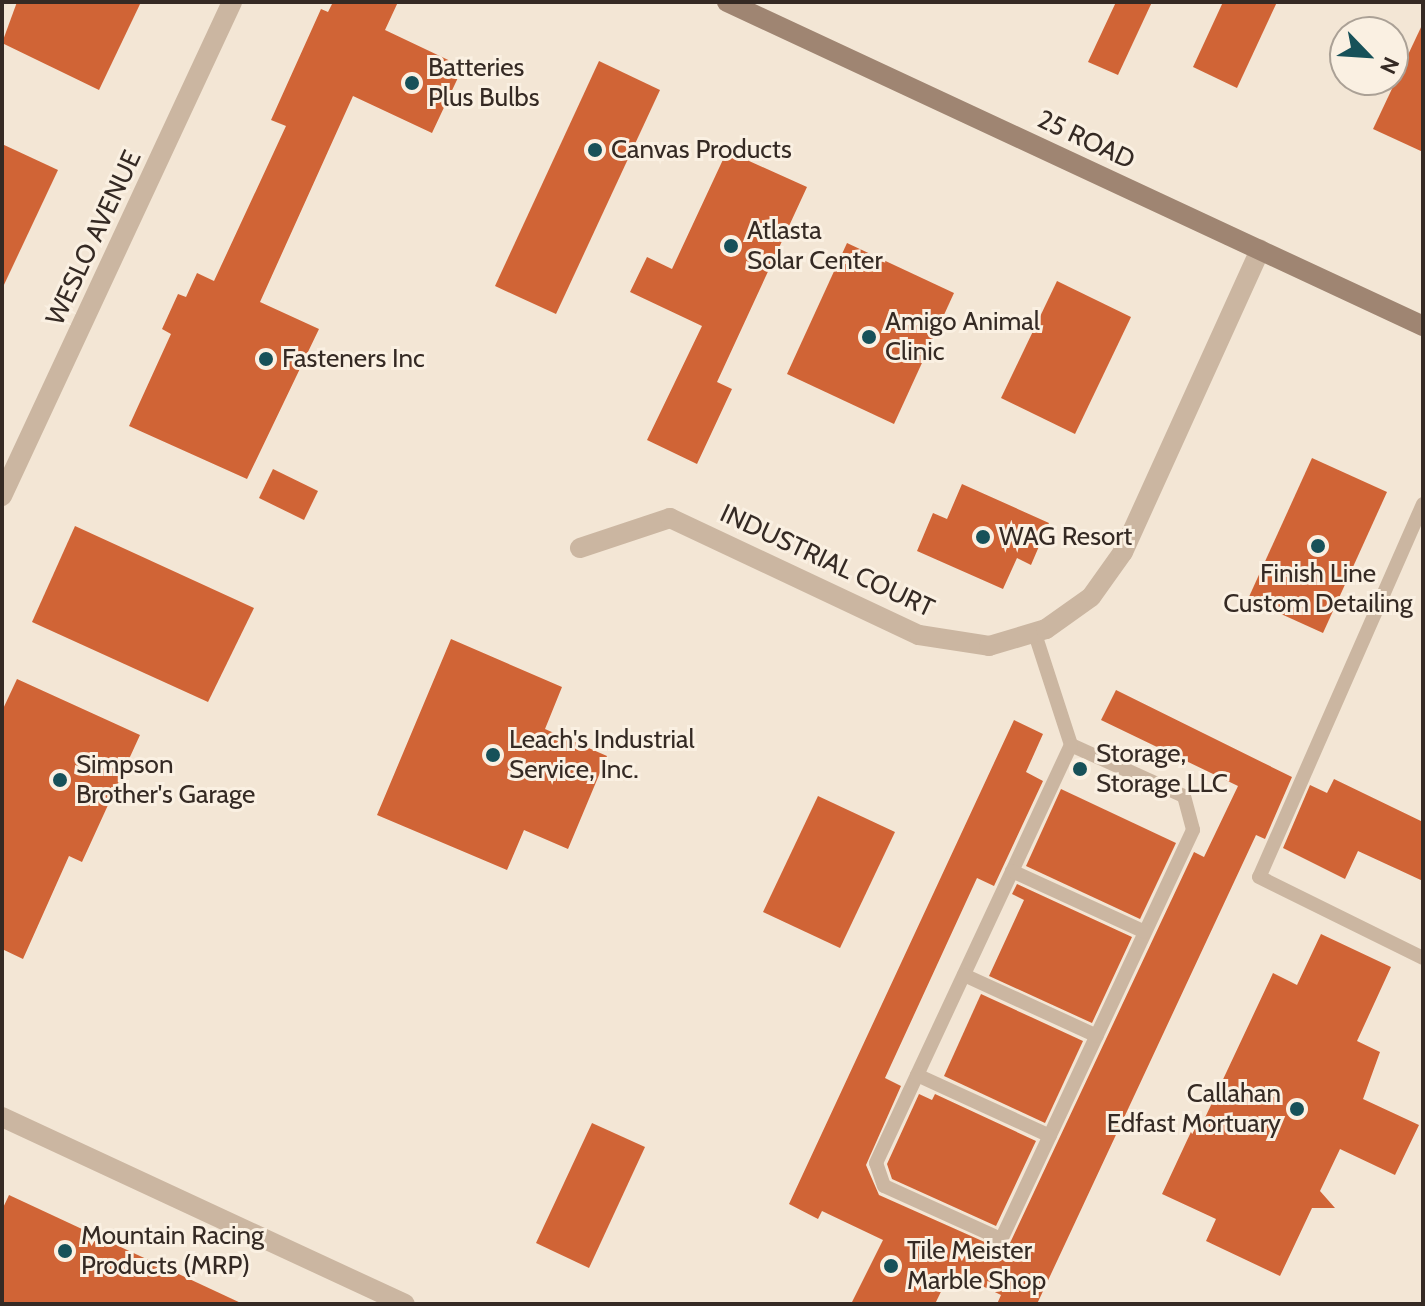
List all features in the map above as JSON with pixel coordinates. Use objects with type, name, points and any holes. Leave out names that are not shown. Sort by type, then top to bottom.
[{"type":"main road","name":"25 ROAD","points":[[727,2],[1423,326]]},
{"type":"street","name":"WESLO AVENUE","points":[[2,496],[232,2]]},
{"type":"street","name":"INDUSTRIAL COURT","points":[[580,548],[670,518],[919,635],[989,646],[1035,634],[1070,615],[1109,576],[1260,250]]},
{"type":"street","points":[[2,1117],[405,1304]]},
{"type":"lane","points":[[1423,504],[1259,877],[1423,958]]},
{"type":"lane","points":[[1035,634],[1071,745],[876,1163],[884,1186],[1001,1239],[1193,830],[1184,796],[1071,745]]},
{"type":"lane","points":[[1012,871],[1145,932]]},
{"type":"lane","points":[[964,975],[1097,1036]]},
{"type":"lane","points":[[917,1075],[1050,1136]]},
{"type":"building","points":[[17,2],[141,2],[99,90],[2,43]]},
{"type":"building","points":[[333,2],[398,2],[385,30],[463,67],[432,133],[353,96],[260,302],[319,329],[247,479],[129,426],[171,334],[162,329],[178,294],[186,297],[197,273],[214,281],[286,126],[271,120],[321,9],[328,12]]},
{"type":"building","points":[[1116,2],[1152,2],[1118,75],[1088,62]]},
{"type":"building","points":[[1223,2],[1277,2],[1237,88],[1193,67]]},
{"type":"building","points":[[1423,23],[1423,152],[1373,129],[1389,96],[1409,96],[1409,53]]},
{"type":"building","name":"Canvas Products","points":[[599,61],[660,90],[556,314],[495,286]]},
{"type":"building","points":[[2,144],[58,170],[2,289]]},
{"type":"building","name":"Atlasta Solar Center","points":[[727,151],[807,187],[717,382],[732,389],[697,464],[647,440],[702,326],[630,292],[647,257],[672,269]]},
{"type":"building","name":"Amigo Animal Clinic","points":[[847,243],[954,293],[894,424],[787,374]]},
{"type":"building","name":"Amigo Animal Clinic","points":[[1057,281],[1131,317],[1075,434],[1001,398]]},
{"type":"building","name":"Finish Line Custom Detailing","points":[[1312,458],[1387,492],[1323,633],[1248,599]]},
{"type":"building","points":[[273,469],[318,491],[304,520],[259,498]]},
{"type":"building","name":"WAG Resort","points":[[962,484],[1049,523],[1031,565],[1017,558],[1003,589],[917,551],[933,513],[947,519]]},
{"type":"building","points":[[75,526],[254,608],[208,702],[32,622]]},
{"type":"building","name":"Leach's Industrial Service, Inc.","points":[[451,639],[562,687],[545,729],[607,756],[568,849],[524,830],[507,870],[377,815]]},
{"type":"building","name":"Simpson Brother's Garage","points":[[17,679],[140,735],[82,862],[69,856],[23,959],[2,949],[2,711]]},
{"type":"building","points":[[1116,690],[1292,777],[1265,839],[1256,835],[1037,1304],[997,1304],[1001,1295],[951,1271],[935,1304],[851,1304],[883,1240],[822,1211],[818,1219],[789,1204],[1014,720],[1043,734],[1026,772],[1043,781],[994,886],[977,878],[885,1078],[901,1086],[866,1165],[879,1195],[998,1248],[1010,1243],[1194,852],[1204,857],[1238,786],[1101,720]]},
{"type":"building","points":[[1334,779],[1423,822],[1423,881],[1358,851],[1345,879],[1283,848],[1310,785],[1327,793]]},
{"type":"building","points":[[1061,789],[1176,843],[1140,919],[1026,866]]},
{"type":"building","points":[[818,796],[895,832],[840,948],[763,912]]},
{"type":"building","points":[[1017,884],[1132,937],[1092,1023],[989,976],[1024,900],[1012,894]]},
{"type":"building","name":"Callahan Edfast Mortuary","points":[[1321,934],[1391,967],[1357,1041],[1380,1052],[1363,1099],[1419,1125],[1395,1175],[1340,1149],[1320,1191],[1335,1208],[1312,1208],[1280,1276],[1206,1241],[1216,1219],[1162,1194],[1197,1119],[1203,1122],[1273,973],[1297,985]]},
{"type":"building","points":[[981,994],[1083,1041],[1045,1123],[944,1076]]},
{"type":"building","points":[[919,1094],[932,1100],[935,1094],[1036,1141],[996,1226],[892,1179],[887,1164]]},
{"type":"building","points":[[592,1123],[645,1147],[589,1268],[536,1243]]},
{"type":"building","name":"Mountain Racing Products (MRP)","points":[[9,1195],[243,1304],[2,1304],[2,1210]]},
{"type":"place","name":"Batteries Plus Bulbs","points":[[412,83]]},
{"type":"place","name":"Canvas Products","points":[[595,150]]},
{"type":"place","name":"Atlasta Solar Center","points":[[731,246]]},
{"type":"place","name":"Amigo Animal Clinic","points":[[869,337]]},
{"type":"place","name":"Fasteners Inc","points":[[266,359]]},
{"type":"place","name":"WAG Resort","points":[[983,537]]},
{"type":"place","name":"Finish Line Custom Detailing","points":[[1318,546]]},
{"type":"place","name":"Leach's Industrial Service, Inc.","points":[[493,755]]},
{"type":"place","name":"Storage, Storage LLC","points":[[1080,769]]},
{"type":"place","name":"Simpson Brother's Garage","points":[[60,780]]},
{"type":"place","name":"Callahan Edfast Mortuary","points":[[1297,1109]]},
{"type":"place","name":"Mountain Racing Products (MRP)","points":[[65,1251]]},
{"type":"place","name":"Tile Meister Marble Shop","points":[[891,1266]]}]
